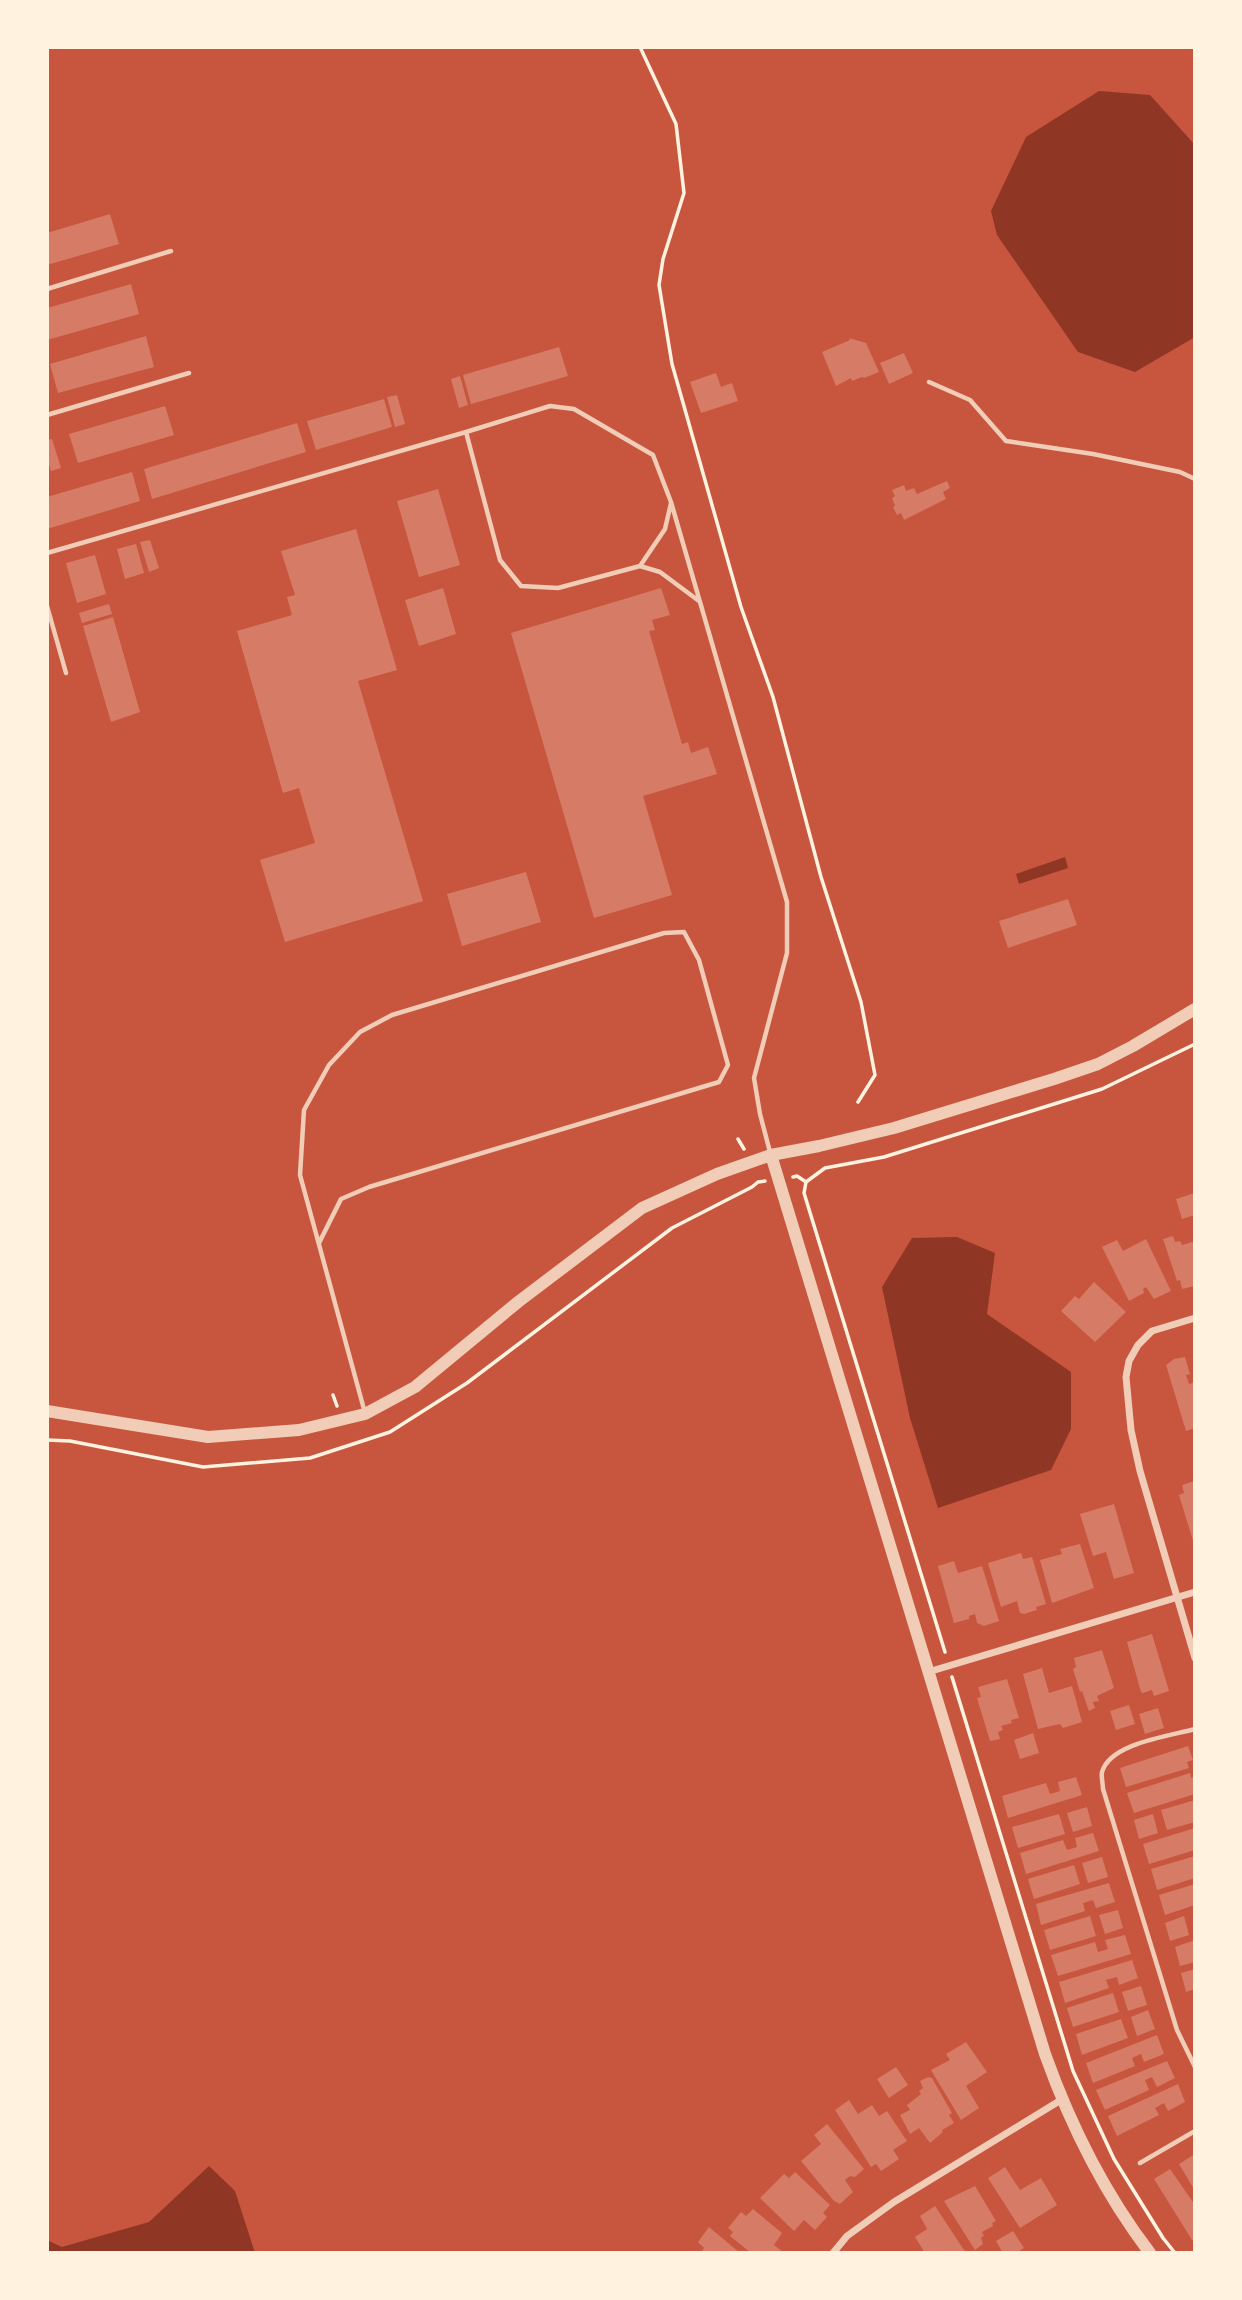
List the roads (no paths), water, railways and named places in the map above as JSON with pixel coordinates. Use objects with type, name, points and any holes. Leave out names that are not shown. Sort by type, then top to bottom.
[{"type":"street","points":[[47,1411],[208,1437],[299,1430],[365,1413],[415,1387],[519,1302],[642,1208],[717,1174],[771,1155],[894,1128],[1098,1064],[1195,1009]]},
{"type":"street","points":[[771,1155],[1045,2054],[1061,2100],[1106,2185],[1150,2253]]},
{"type":"street","points":[[1195,1318],[1152,1331],[1138,1345],[1129,1361],[1126,1377],[1131,1430],[1140,1471],[1195,1658]]},
{"type":"street","points":[[928,1672],[1195,1592]]},
{"type":"street","points":[[833,2253],[847,2236],[894,2202],[1061,2100]]},
{"type":"lane","points":[[47,289],[171,251]]},
{"type":"lane","points":[[47,415],[189,373]]},
{"type":"lane","points":[[929,382],[970,400],[1006,441],[1093,454],[1181,472],[1195,479]]},
{"type":"lane","points":[[47,553],[550,406],[574,409],[653,455],[671,502],[787,902],[787,953],[754,1078],[771,1155]]},
{"type":"lane","points":[[466,432],[500,560],[522,586],[558,588],[640,566],[660,572],[699,601]]},
{"type":"lane","points":[[640,566],[665,529],[671,502]]},
{"type":"lane","points":[[47,606],[66,673]]},
{"type":"lane","points":[[319,1243],[341,1199],[369,1187],[719,1082],[728,1065],[699,960],[684,932],[664,933],[392,1016],[360,1032],[329,1065],[304,1110],[300,1175],[365,1413]]},
{"type":"lane","points":[[1195,1729],[1125,1748],[1111,1758],[1102,1773],[1103,1789],[1177,2030],[1195,2067]]},
{"type":"lane","points":[[1140,2163],[1195,2131]]}]
